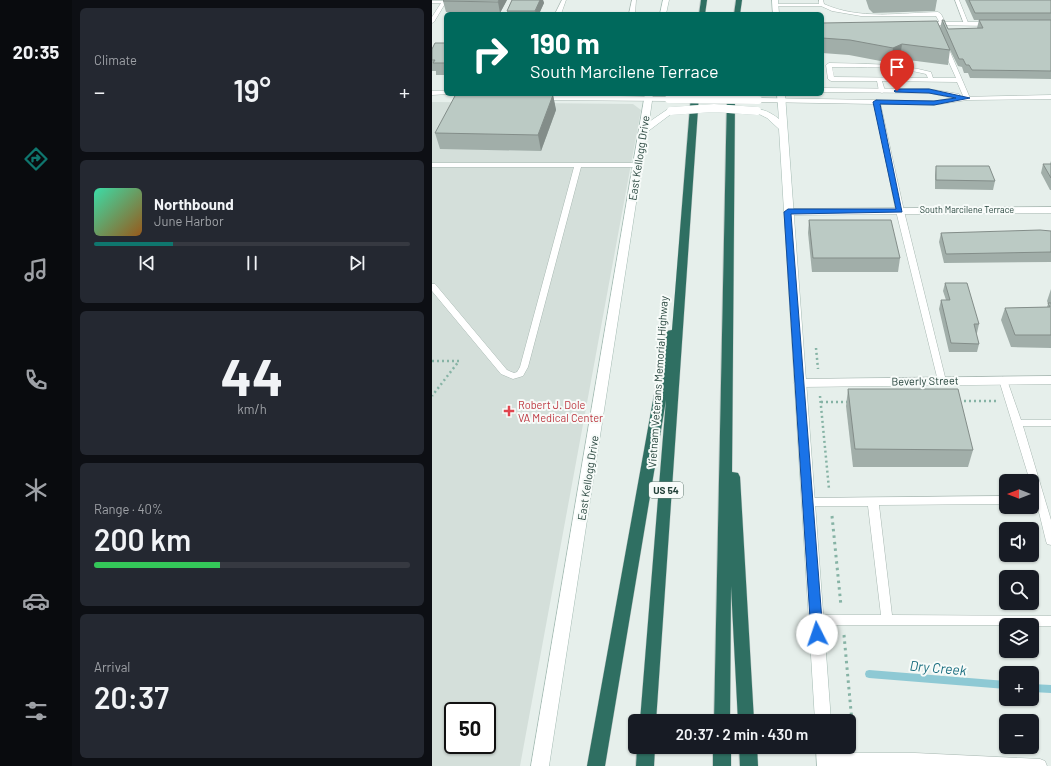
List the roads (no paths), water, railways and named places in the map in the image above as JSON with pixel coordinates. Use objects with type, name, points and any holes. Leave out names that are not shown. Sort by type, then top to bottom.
[{"type":"highway","points":[[698,0],[698,12]]},
{"type":"highway","points":[[702,12],[704,0]]},
{"type":"highway","points":[[733,0],[733,12]]},
{"type":"highway","points":[[737,12],[738,0]]},
{"type":"highway","name":"Vietnam Veterans Memorial Highway","points":[[649,714],[696,96]]},
{"type":"highway","points":[[722,714],[731,96]]},
{"type":"highway","points":[[596,766],[612,682],[684,260]]},
{"type":"highway","points":[[727,372],[746,714]]},
{"type":"highway","points":[[645,766],[646,754]]},
{"type":"highway","points":[[722,754],[722,766]]},
{"type":"highway","points":[[748,754],[749,766]]},
{"type":"main road","points":[[663,12],[666,0]]},
{"type":"main road","points":[[917,24],[1005,24]]},
{"type":"main road","points":[[824,90],[929,91],[967,98]]},
{"type":"main road","points":[[432,93],[444,93]]},
{"type":"main road","points":[[530,96],[535,98],[649,96],[669,99],[758,100],[781,97],[876,102],[934,103],[967,98],[1051,97]]},
{"type":"main road","name":"East Kellogg Drive","points":[[540,766],[649,96]]},
{"type":"main road","points":[[781,97],[823,714]]},
{"type":"main road","points":[[644,131],[660,117],[671,112],[695,109],[741,109],[757,112],[770,116],[783,128]]},
{"type":"main road","name":"South Marcilene Terrace","points":[[788,212],[1051,210]]},
{"type":"main road","name":"Beverly Street","points":[[800,383],[1051,380]]},
{"type":"lane","points":[[559,12],[564,0]]},
{"type":"lane","points":[[632,12],[634,0]]},
{"type":"lane","points":[[957,0],[967,24]]},
{"type":"lane","points":[[432,2],[445,1]]},
{"type":"lane","points":[[432,21],[445,1]]},
{"type":"lane","points":[[775,3],[822,3],[828,9],[863,14],[938,14],[938,32]]},
{"type":"lane","points":[[941,38],[967,98]]},
{"type":"lane","points":[[824,62],[829,65],[913,68],[929,73],[931,80]]},
{"type":"lane","points":[[829,65],[831,79],[959,80]]},
{"type":"lane","points":[[879,79],[882,91]]},
{"type":"lane","points":[[876,102],[900,211],[942,381]]},
{"type":"lane","points":[[432,165],[638,165]]},
{"type":"lane","points":[[432,286],[504,372],[513,376],[520,374],[524,367],[578,165]]},
{"type":"lane","points":[[1003,380],[1017,423],[1030,474]]},
{"type":"lane","points":[[1017,423],[1051,423]]},
{"type":"lane","points":[[808,502],[999,500]]},
{"type":"lane","points":[[873,502],[887,620]]},
{"type":"lane","points":[[1039,508],[1051,542]]},
{"type":"lane","points":[[816,620],[1051,621]]},
{"type":"lane","points":[[826,758],[915,763],[1040,766]]},
{"type":"waterway","name":"Dry Creek","points":[[869,674],[999,684]]},
{"type":"waterway","name":"Dry Creek","points":[[1039,688],[1051,689]]},
{"type":"place","name":"Robert J. Dole VA Medical Center","points":[[509,411]]}]
